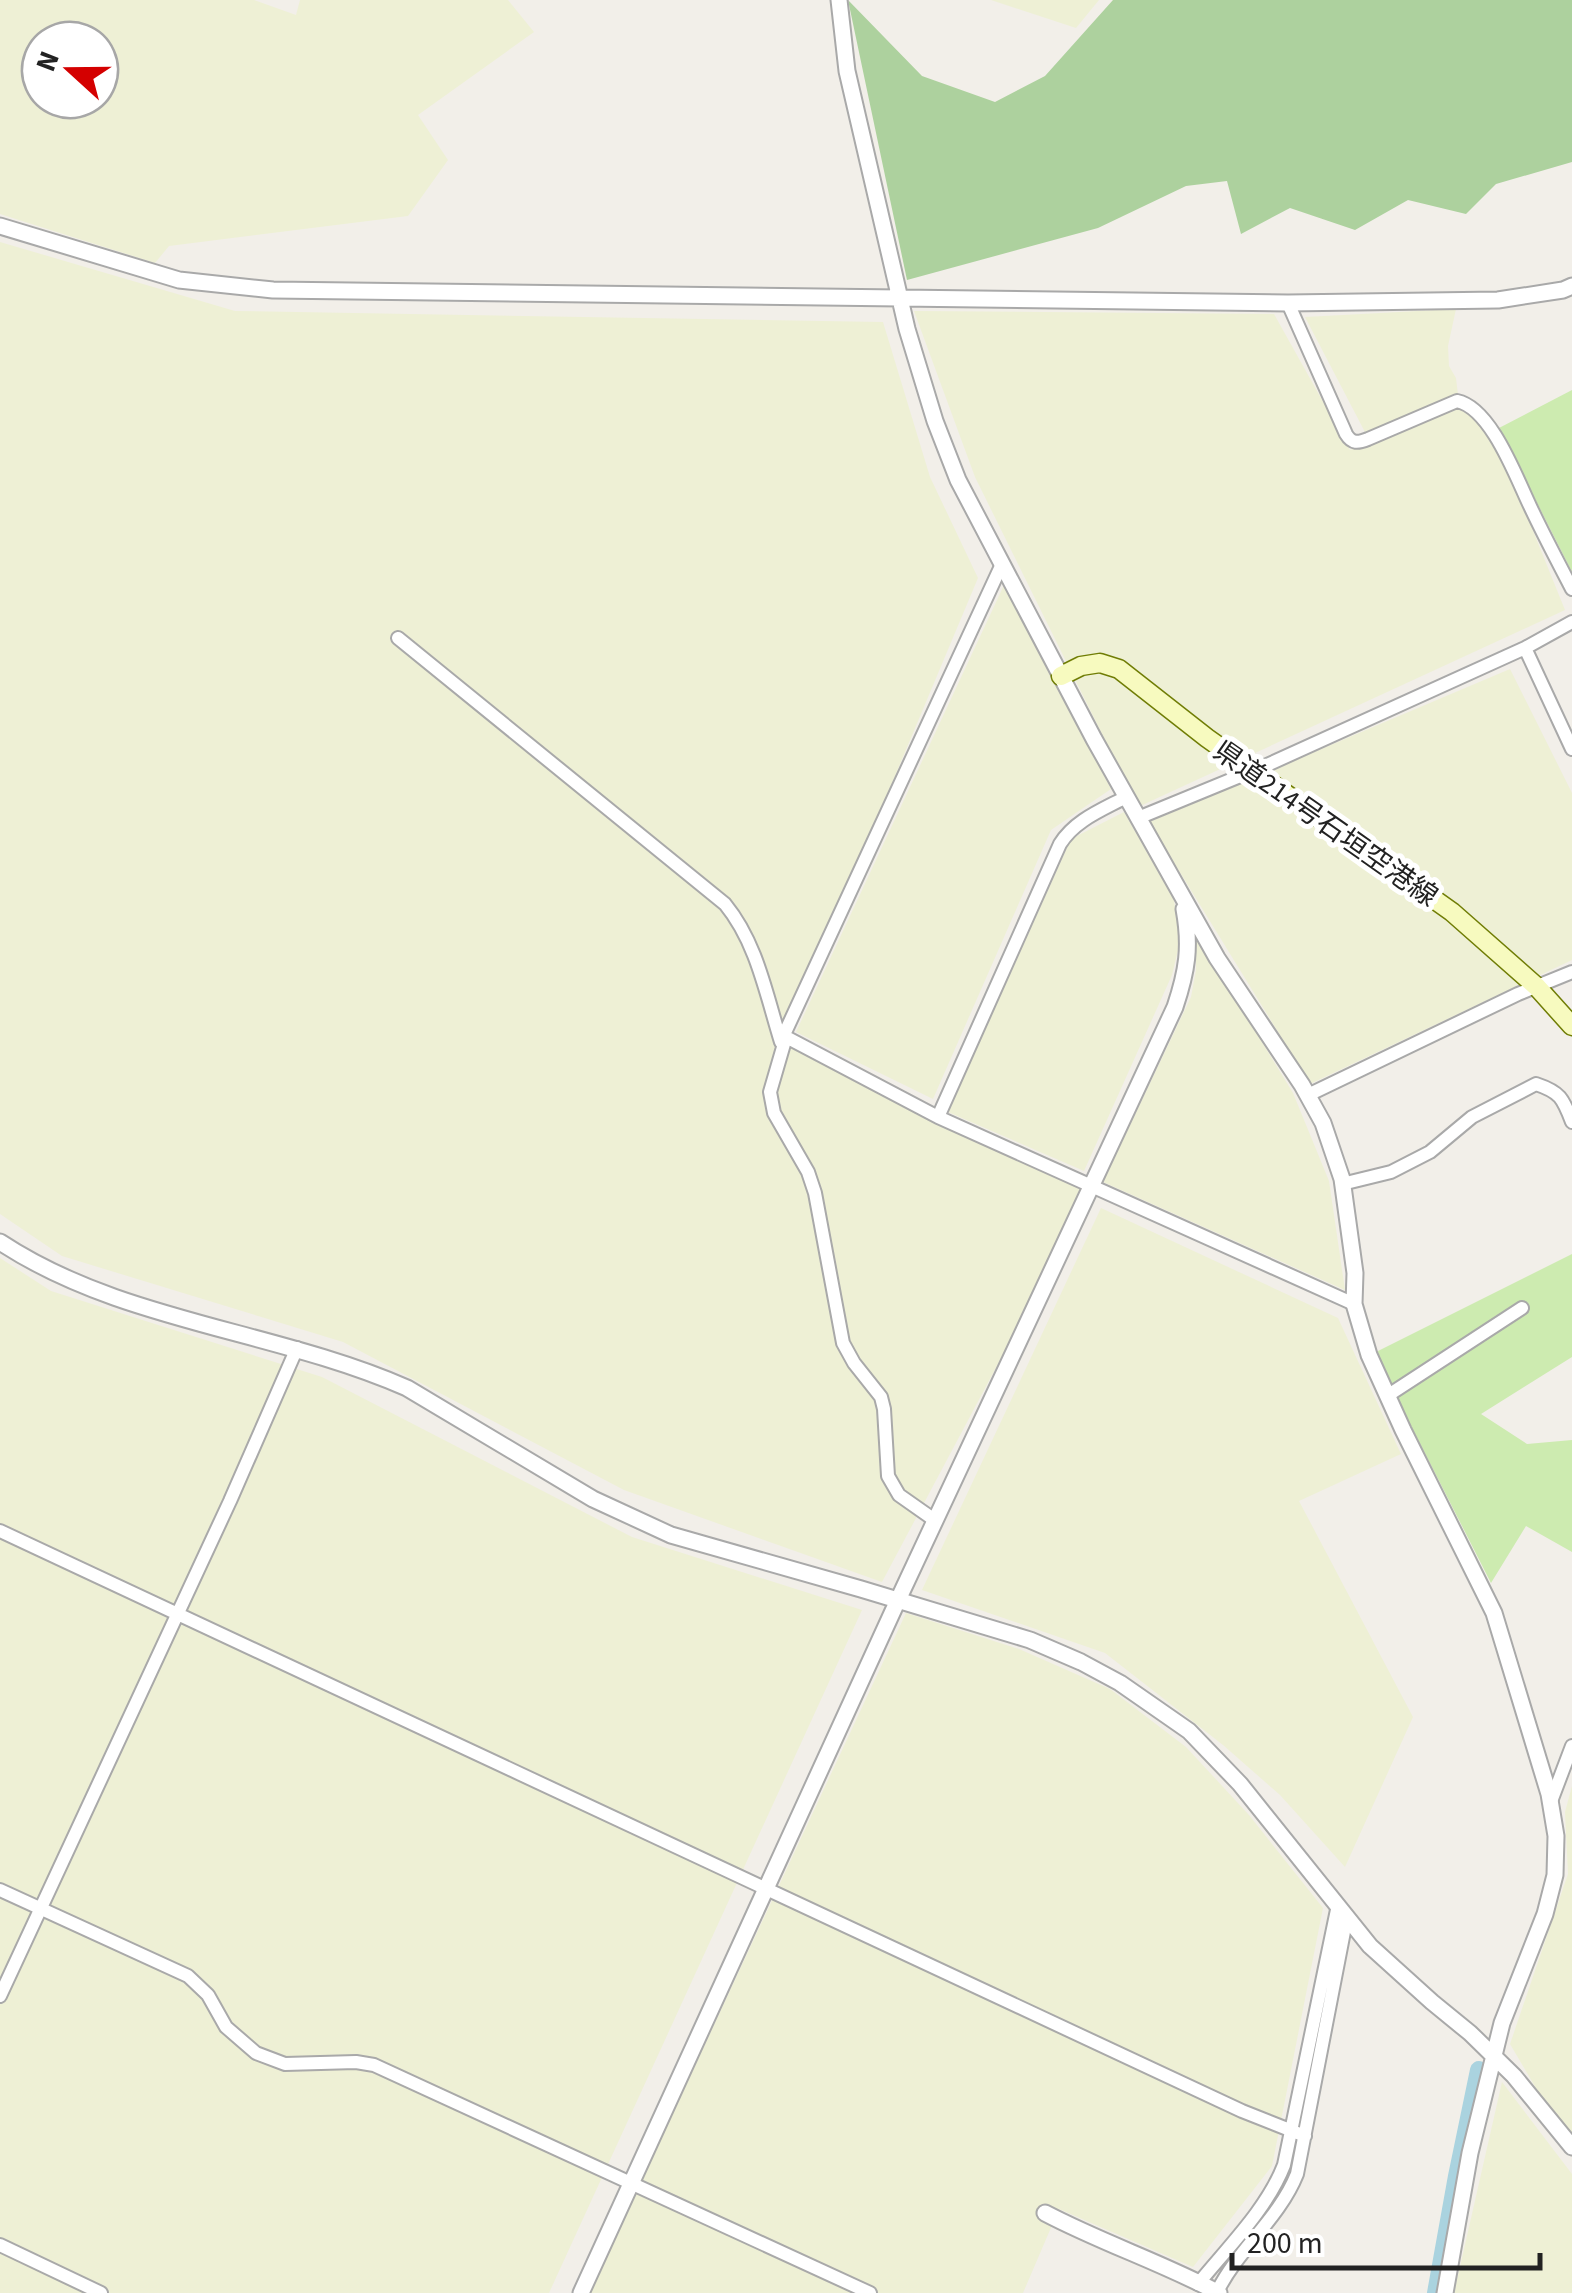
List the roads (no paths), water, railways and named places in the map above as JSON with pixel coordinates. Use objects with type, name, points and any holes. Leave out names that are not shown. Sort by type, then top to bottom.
[{"type":"main road","name":"県道214号石垣空港線","points":[[1061,676],[1080,666],[1100,663],[1118,669],[1452,912],[1537,987],[1572,1026]]},
{"type":"street","points":[[839,0],[847,71],[907,328],[935,421],[958,480],[1216,958],[1323,1123],[1342,1179],[1355,1273],[1354,1304],[1368,1355],[1494,1613],[1550,1805],[1556,1836],[1555,1875],[1502,2023],[1470,2154],[1444,2293]]},
{"type":"street","points":[[0,226],[179,280],[255,289],[1288,304],[1498,300],[1572,286]]},
{"type":"street","points":[[1288,304],[1353,442],[1457,401],[1469,404],[1494,432],[1513,466],[1572,590]]},
{"type":"street","points":[[936,1521],[899,1495],[888,1476],[882,1397],[854,1363],[844,1342],[815,1193],[808,1172],[774,1113],[770,1092],[783,1039],[1002,564]]},
{"type":"street","points":[[1138,818],[1525,648],[1572,622]]},
{"type":"street","points":[[398,638],[724,904],[739,921],[752,948],[783,1039],[938,1117],[1354,1304]]},
{"type":"street","points":[[1525,648],[1572,749]]},
{"type":"street","points":[[938,1117],[1068,830],[1126,797]]},
{"type":"street","points":[[581,2293],[1175,1007],[1184,982],[1189,939],[1182,896]]},
{"type":"street","points":[[1308,1095],[1572,972]]},
{"type":"street","points":[[1342,1184],[1390,1172],[1430,1152],[1472,1117],[1536,1084],[1554,1090],[1564,1100],[1572,1122]]},
{"type":"street","points":[[0,1242],[31,1262],[105,1294],[297,1348],[407,1388],[593,1499],[642,1522],[708,1547],[1030,1640],[1094,1669],[1150,1702],[1188,1731],[1240,1784],[1370,1946],[1494,2056],[1572,2147]]},
{"type":"street","points":[[1387,1396],[1522,1308]]},
{"type":"street","points":[[0,1996],[297,1348]]},
{"type":"street","points":[[0,1531],[1242,2112],[1298,2134]]},
{"type":"street","points":[[1550,1805],[1572,1746]]},
{"type":"street","points":[[0,1890],[188,1976],[208,1996],[226,2027],[256,2053],[285,2064],[374,2065],[870,2293]]},
{"type":"street","points":[[1210,2290],[1288,2194],[1296,2174],[1298,2134],[1342,1911]]},
{"type":"street","points":[[1210,2290],[1278,2182],[1298,2134]]},
{"type":"street","points":[[1046,2213],[1210,2290]]},
{"type":"street","points":[[0,2245],[100,2293]]},
{"type":"waterway","points":[[1436,2293],[1479,2070]]}]
